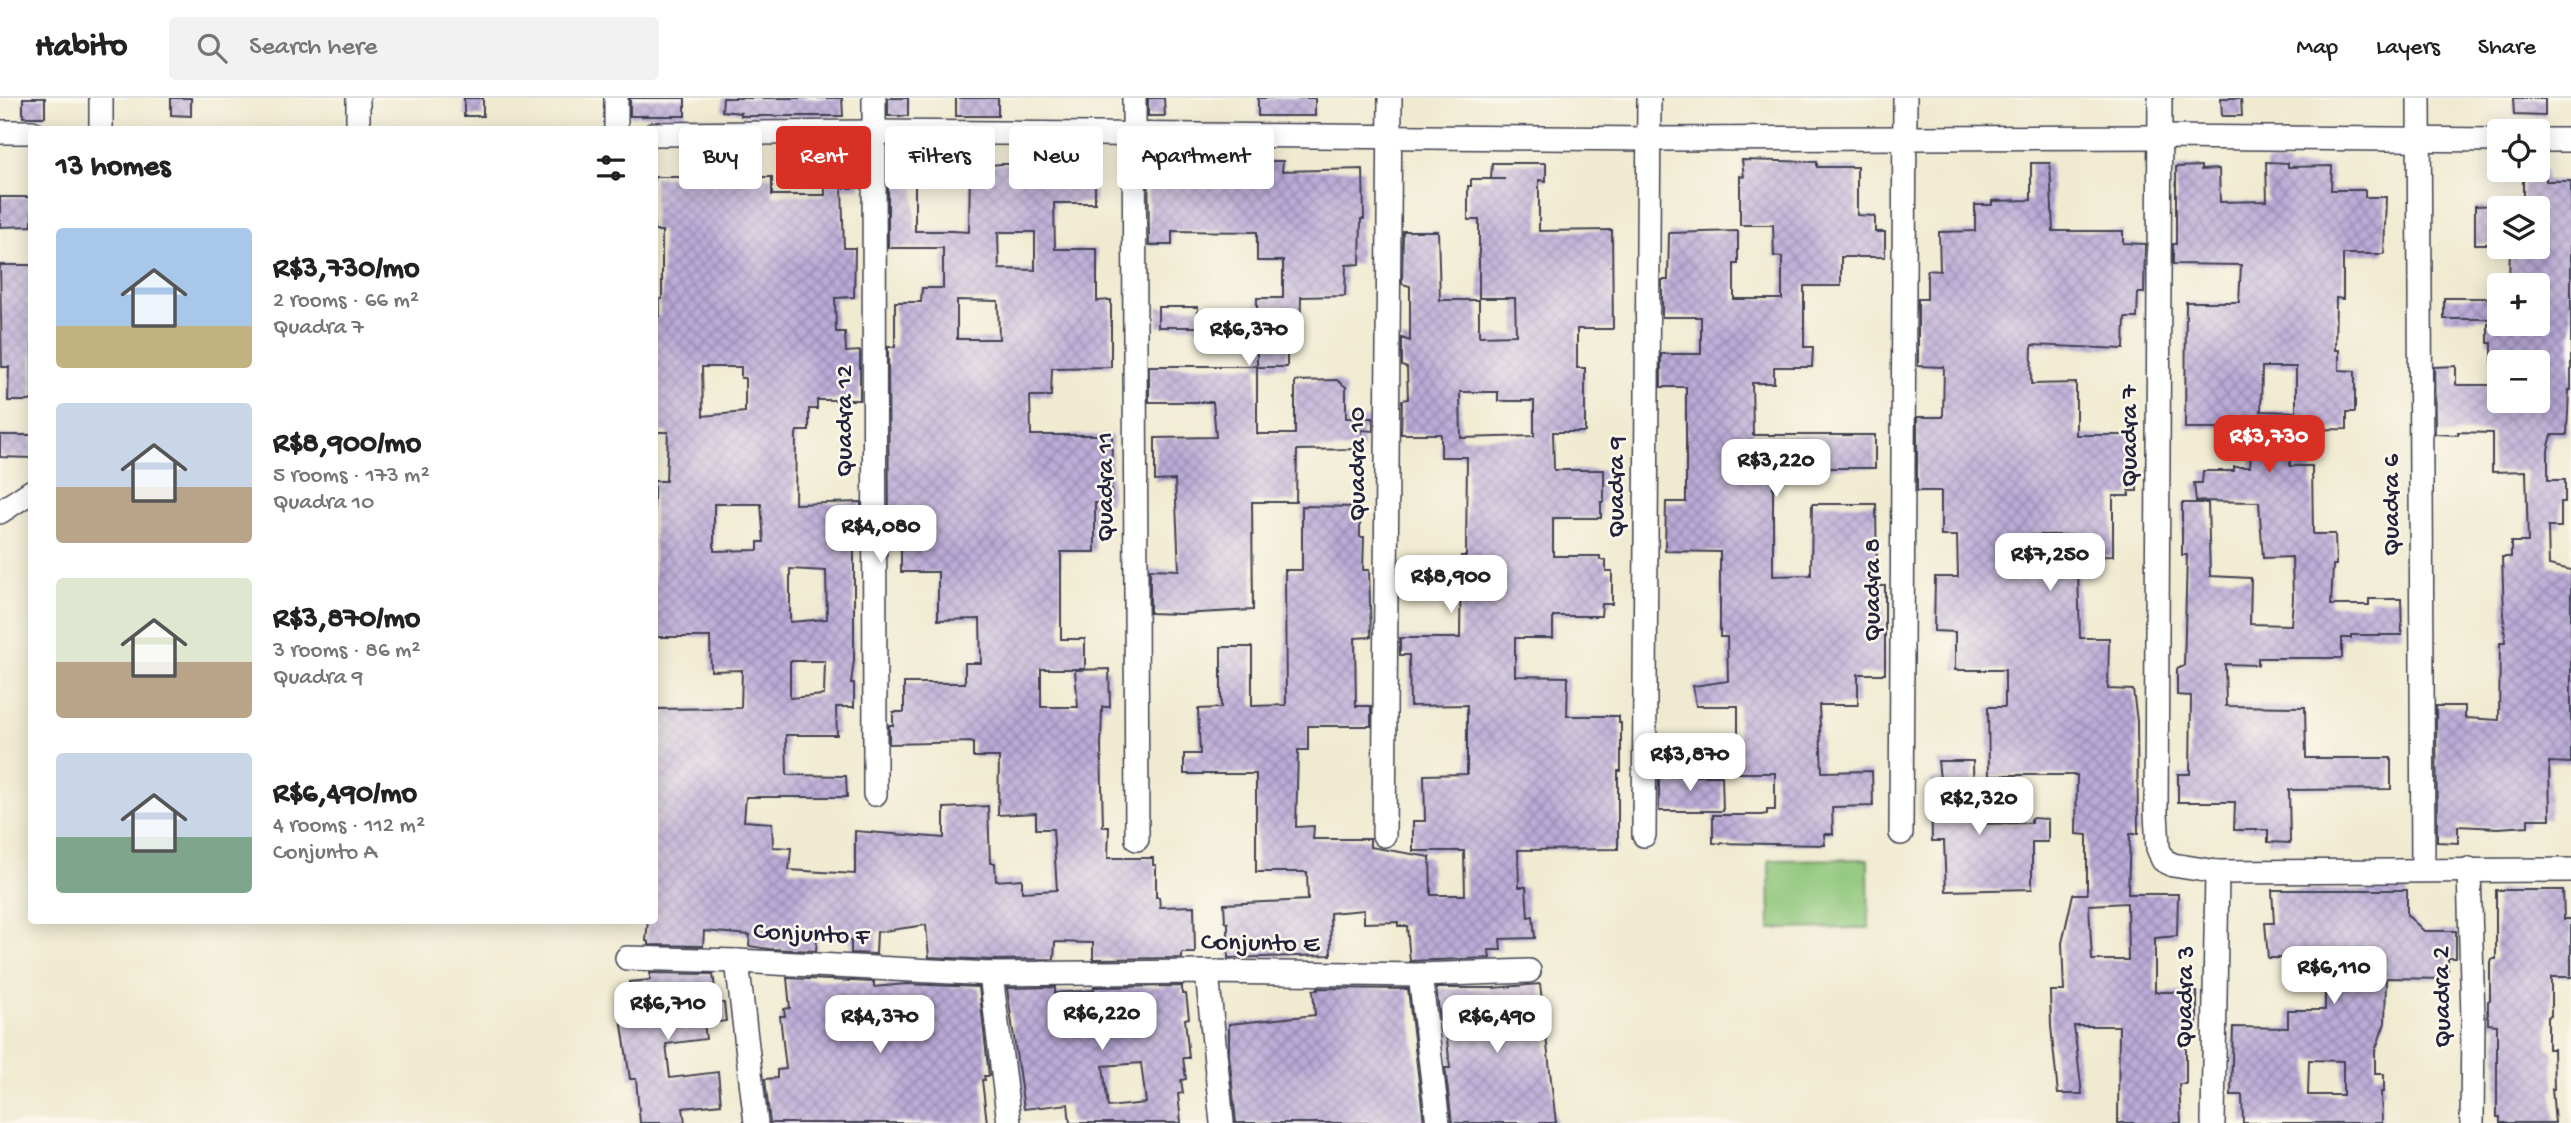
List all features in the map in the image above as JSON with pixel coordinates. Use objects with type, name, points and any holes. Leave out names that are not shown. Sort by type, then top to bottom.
[{"type":"street","points":[[101,98],[101,126]]},
{"type":"street","points":[[358,98],[358,126]]},
{"type":"street","points":[[616,98],[616,126]]},
{"type":"street","name":"Quadra 12","points":[[874,98],[875,794]]},
{"type":"street","name":"Quadra 11","points":[[1133,126],[1134,98]]},
{"type":"street","name":"Quadra 10","points":[[1384,835],[1390,98]]},
{"type":"street","name":"Quadra 9","points":[[1644,835],[1649,98]]},
{"type":"street","name":"Quadra 8","points":[[1900,833],[1905,98]]},
{"type":"street","name":"Quadra 7","points":[[2160,98],[2158,848],[2163,860],[2173,865],[2217,872]]},
{"type":"street","name":"Quadra 6","points":[[2419,98],[2423,870]]},
{"type":"street","points":[[0,132],[28,132]]},
{"type":"street","points":[[658,134],[1117,134]]},
{"type":"street","points":[[1274,135],[1649,139],[2161,137],[2487,140]]},
{"type":"street","points":[[2550,140],[2571,140]]},
{"type":"street","name":"Quadra 11","points":[[1133,189],[1137,839]]},
{"type":"street","points":[[0,512],[28,494]]},
{"type":"street","name":"Quadra 2","points":[[2469,869],[2473,1019],[2472,1123]]},
{"type":"street","points":[[2217,872],[2571,870]]},
{"type":"street","name":"Quadra 3","points":[[2213,1123],[2217,872]]},
{"type":"street","name":"Conjunto F","points":[[627,958],[991,974]]},
{"type":"street","points":[[737,961],[756,1123]]},
{"type":"street","name":"Conjunto E","points":[[991,974],[1207,972],[1420,975],[1529,971]]},
{"type":"street","points":[[1207,972],[1222,1123]]},
{"type":"street","points":[[991,974],[1009,1123]]},
{"type":"street","points":[[1420,975],[1437,1123]]},
{"type":"green space","points":[[1868,859],[1869,928],[1770,929],[1769,860]]},
{"type":"building","points":[[23,98],[45,98],[45,117],[23,117]]},
{"type":"building","points":[[171,98],[191,98],[191,116],[171,115]]},
{"type":"building","points":[[464,98],[483,98],[483,116],[464,116]]},
{"type":"building","points":[[630,98],[685,98],[685,116],[630,116]]},
{"type":"building","points":[[723,98],[842,98],[843,116],[741,116],[741,113],[722,111]]},
{"type":"building","points":[[888,98],[908,98],[908,116],[888,116]]},
{"type":"building","points":[[956,98],[998,98],[998,116],[956,116]]},
{"type":"building","points":[[1148,98],[1164,98],[1165,116],[1148,116]]},
{"type":"building","points":[[1258,98],[1315,98],[1315,116],[1258,116]]},
{"type":"building","points":[[2221,98],[2241,98],[2242,116],[2222,116]]},
{"type":"building","points":[[2513,98],[2545,98],[2545,116],[2514,115]]},
{"type":"building","points":[[1742,160],[1817,162],[1817,167],[1857,167],[1857,215],[1875,216],[1875,232],[1885,232],[1885,257],[1841,257],[1841,286],[1804,286],[1804,347],[1813,347],[1812,367],[1774,367],[1774,383],[1752,383],[1753,435],[1875,435],[1875,468],[1773,468],[1773,576],[1811,575],[1812,504],[1876,504],[1877,586],[1885,586],[1885,674],[1858,674],[1858,705],[1819,705],[1822,772],[1872,771],[1873,806],[1832,807],[1833,834],[1824,834],[1825,845],[1713,843],[1713,815],[1761,815],[1767,814],[1767,810],[1775,810],[1775,773],[1738,773],[1738,706],[1696,706],[1693,686],[1728,681],[1727,637],[1720,637],[1720,552],[1665,551],[1666,502],[1686,502],[1686,387],[1661,387],[1661,354],[1701,354],[1701,317],[1662,317],[1662,280],[1668,280],[1669,233],[1738,231],[1734,299],[1782,299],[1782,257],[1774,256],[1773,225],[1740,225],[1740,176],[1744,177]]},
{"type":"building","points":[[1274,161],[1283,161],[1282,171],[1363,169],[1364,219],[1361,219],[1360,264],[1346,265],[1345,296],[1301,297],[1300,336],[1287,336],[1287,367],[1257,367],[1257,434],[1295,434],[1295,381],[1337,380],[1346,387],[1346,418],[1373,418],[1373,431],[1362,430],[1363,449],[1297,450],[1296,502],[1252,502],[1253,610],[1150,613],[1150,569],[1179,570],[1175,480],[1155,481],[1155,438],[1216,437],[1213,402],[1149,402],[1149,366],[1257,366],[1257,298],[1283,298],[1283,261],[1257,261],[1257,232],[1172,231],[1172,245],[1149,245],[1148,189],[1274,189]]},
{"type":"building","points":[[2266,162],[2288,163],[2288,167],[2332,166],[2331,190],[2365,190],[2365,197],[2386,197],[2384,254],[2343,254],[2343,299],[2336,298],[2335,350],[2339,350],[2339,370],[2355,371],[2355,412],[2347,412],[2347,429],[2290,430],[2290,466],[2312,466],[2313,534],[2335,534],[2336,565],[2333,565],[2331,605],[2369,605],[2369,599],[2401,599],[2402,635],[2351,635],[2351,638],[2342,638],[2342,658],[2258,658],[2258,665],[2225,664],[2226,706],[2305,707],[2306,758],[2391,758],[2391,789],[2289,790],[2290,843],[2268,842],[2268,830],[2234,830],[2235,802],[2178,802],[2178,774],[2190,774],[2191,696],[2177,695],[2177,669],[2184,666],[2187,555],[2182,555],[2182,503],[2208,503],[2210,576],[2251,578],[2250,624],[2291,625],[2293,599],[2292,557],[2263,558],[2259,502],[2196,501],[2194,483],[2202,483],[2203,471],[2234,471],[2234,467],[2250,467],[2253,428],[2185,428],[2186,302],[2239,302],[2241,265],[2173,264],[2173,244],[2176,244],[2176,167],[2201,166],[2201,170],[2219,169],[2220,202],[2267,201]],"holes":[[[2262,367],[2296,367],[2296,412],[2261,411]]]},
{"type":"building","points":[[1492,163],[1546,163],[1546,181],[1539,180],[1539,231],[1612,230],[1613,329],[1577,329],[1577,368],[1585,368],[1585,432],[1553,432],[1554,470],[1604,470],[1604,502],[1601,502],[1601,518],[1553,518],[1553,556],[1600,556],[1600,560],[1606,560],[1606,571],[1612,571],[1612,604],[1602,604],[1601,616],[1553,616],[1553,638],[1515,638],[1515,676],[1568,677],[1567,716],[1619,716],[1621,771],[1618,771],[1618,849],[1518,850],[1519,887],[1526,887],[1528,917],[1533,916],[1535,938],[1500,939],[1501,950],[1489,950],[1490,958],[1410,961],[1407,926],[1398,926],[1398,922],[1364,923],[1364,910],[1330,913],[1331,955],[1228,958],[1228,923],[1225,922],[1224,904],[1308,900],[1307,872],[1256,872],[1256,774],[1184,774],[1184,754],[1200,754],[1198,709],[1221,708],[1221,647],[1252,647],[1252,706],[1286,705],[1285,570],[1302,570],[1302,506],[1360,507],[1360,537],[1364,537],[1363,570],[1369,570],[1371,637],[1355,638],[1356,706],[1371,706],[1371,726],[1308,726],[1308,750],[1298,750],[1296,827],[1314,826],[1313,839],[1370,839],[1370,847],[1430,857],[1431,895],[1465,895],[1464,851],[1413,851],[1413,821],[1425,821],[1424,775],[1467,774],[1467,705],[1410,706],[1409,655],[1400,655],[1400,638],[1460,638],[1461,556],[1466,556],[1467,457],[1441,457],[1441,434],[1401,434],[1402,400],[1408,399],[1407,368],[1402,366],[1402,338],[1410,341],[1410,286],[1402,284],[1403,231],[1438,231],[1440,300],[1479,300],[1479,336],[1516,335],[1515,298],[1479,298],[1479,220],[1468,220],[1468,186],[1471,186],[1471,179],[1491,179]],"holes":[[[1460,392],[1498,392],[1498,401],[1534,401],[1534,436],[1461,438]]]},
{"type":"building","points":[[2031,163],[2050,163],[2053,231],[2123,231],[2123,243],[2145,244],[2144,293],[2138,293],[2137,318],[2125,318],[2124,349],[2032,345],[2031,384],[2076,383],[2076,435],[2137,435],[2137,491],[2129,491],[2129,496],[2113,496],[2113,556],[2075,557],[2075,535],[2032,535],[2032,571],[2078,572],[2080,638],[2109,638],[2108,689],[2133,690],[2137,721],[2138,834],[2130,834],[2128,894],[2178,894],[2177,936],[2155,938],[2155,992],[2197,992],[2197,1024],[2186,1024],[2186,1084],[2179,1084],[2181,1123],[2118,1123],[2119,1026],[2074,1026],[2082,1094],[2058,1094],[2050,991],[2064,991],[2062,943],[2073,894],[2087,894],[2087,835],[2076,834],[2077,775],[1989,775],[1988,707],[2005,707],[2005,670],[1955,670],[1955,632],[1934,631],[1935,577],[1958,577],[1957,536],[1941,536],[1941,491],[1917,491],[1917,417],[1943,417],[1944,367],[1918,366],[1918,299],[1927,299],[1927,270],[1940,271],[1939,232],[1975,231],[1975,205],[1992,205],[1992,201],[2031,200]],"holes":[[[2127,903],[2128,960],[2092,960],[2089,905]]]},
{"type":"building","points":[[1009,164],[1009,189],[1095,189],[1095,203],[1054,203],[1055,249],[1097,249],[1097,301],[1111,300],[1111,367],[1052,368],[1051,396],[1030,396],[1031,435],[1112,435],[1111,503],[1095,503],[1095,552],[1061,552],[1061,639],[1085,639],[1085,669],[1041,669],[1041,707],[1078,707],[1075,670],[1109,669],[1110,707],[1102,707],[1101,746],[1103,827],[1109,827],[1108,858],[1153,858],[1153,865],[1156,865],[1156,897],[1159,897],[1160,907],[1194,906],[1195,953],[1182,953],[1182,958],[1093,959],[1093,943],[1055,942],[1054,959],[929,957],[926,925],[877,932],[876,954],[851,953],[851,941],[817,938],[816,951],[769,949],[749,946],[750,935],[704,931],[703,946],[649,945],[646,941],[648,924],[658,924],[658,709],[741,708],[742,670],[711,671],[710,637],[658,637],[658,481],[666,481],[668,432],[658,432],[658,316],[662,299],[662,231],[658,231],[658,177],[679,177],[679,189],[762,189],[762,177],[772,177],[772,195],[825,195],[825,189],[842,189],[844,248],[855,248],[854,297],[835,298],[836,332],[845,332],[846,352],[860,351],[860,400],[817,400],[817,409],[809,409],[809,431],[797,431],[796,434],[795,504],[861,502],[861,537],[854,537],[854,660],[851,683],[854,683],[854,707],[836,707],[837,735],[786,735],[787,775],[846,776],[847,797],[746,797],[744,821],[772,823],[773,847],[791,848],[789,870],[855,874],[855,831],[944,838],[944,808],[988,806],[990,863],[995,863],[996,881],[1022,879],[1022,892],[1057,890],[1053,829],[1036,829],[1036,813],[998,815],[999,757],[973,757],[973,742],[889,744],[889,725],[893,725],[893,712],[904,712],[904,683],[965,683],[965,663],[981,663],[980,619],[938,620],[938,572],[901,572],[901,538],[889,538],[888,347],[895,347],[895,302],[921,302],[922,288],[943,288],[943,248],[888,248],[888,189],[915,189],[915,231],[969,232],[970,189],[995,189],[995,165]],"holes":[[[998,232],[1035,232],[1035,270],[999,269]],[[957,300],[998,301],[999,339],[957,339]],[[702,367],[741,367],[741,378],[745,378],[745,412],[703,416]],[[714,504],[761,504],[764,542],[758,542],[758,550],[714,551]],[[790,569],[826,571],[827,619],[790,622]],[[790,661],[825,661],[824,695],[790,698]]]},
{"type":"building","points":[[2571,181],[2571,390],[2567,435],[2552,435],[2548,450],[2548,480],[2565,480],[2565,502],[2561,502],[2561,527],[2548,527],[2549,565],[2571,570],[2571,763],[2549,762],[2550,819],[2528,819],[2528,826],[2458,826],[2458,843],[2437,842],[2436,706],[2465,706],[2465,718],[2499,720],[2500,643],[2505,643],[2502,557],[2511,557],[2511,542],[2528,542],[2526,471],[2492,472],[2492,433],[2435,434],[2434,367],[2456,366],[2456,385],[2487,385],[2487,413],[2550,413],[2550,350],[2492,350],[2492,343],[2488,343],[2488,336],[2550,336],[2550,273],[2509,273],[2510,259],[2550,259],[2550,196],[2523,196],[2523,182]]},
{"type":"building","points":[[0,197],[28,197],[28,226],[0,227]]},
{"type":"building","points":[[2475,206],[2487,206],[2487,244],[2475,244]]},
{"type":"building","points":[[0,265],[28,265],[28,401],[8,401],[9,367],[2,367]]},
{"type":"building","points":[[2444,298],[2487,298],[2487,319],[2444,319]]},
{"type":"building","points":[[1158,307],[1198,307],[1198,327],[1158,327]]},
{"type":"building","points":[[0,435],[28,435],[28,458],[0,457]]},
{"type":"building","points":[[1938,761],[1973,761],[1974,824],[2031,823],[2031,818],[2048,819],[2048,842],[2032,842],[2032,889],[1946,891],[1944,841],[1932,841],[1931,779],[1940,779]]},
{"type":"building","points":[[1659,774],[1722,776],[1723,811],[1659,811]]},
{"type":"building","points":[[2272,890],[2407,890],[2407,915],[2424,931],[2456,931],[2456,958],[2448,958],[2448,979],[2386,978],[2385,1023],[2375,1051],[2375,1074],[2384,1074],[2384,1092],[2381,1092],[2382,1123],[2243,1123],[2242,1095],[2231,1095],[2233,1027],[2288,1028],[2288,1010],[2325,1010],[2325,958],[2268,958],[2265,923],[2274,923]],"holes":[[[2309,1060],[2343,1061],[2343,1095],[2308,1095]]]},
{"type":"building","points":[[2496,890],[2563,890],[2564,919],[2571,919],[2571,977],[2551,977],[2548,1049],[2553,1049],[2555,1123],[2500,1123],[2500,1117],[2497,1117],[2497,1025],[2488,1024],[2490,962],[2491,959],[2496,959]]},
{"type":"building","points":[[650,973],[713,974],[717,1003],[724,1003],[726,1021],[704,1024],[706,1039],[666,1044],[670,1078],[718,1072],[721,1104],[683,1108],[685,1123],[640,1123],[636,1079],[630,1079],[617,991],[630,990],[629,982],[650,980]]},
{"type":"building","points":[[787,978],[874,982],[874,987],[906,984],[979,987],[989,1076],[984,1076],[985,1080],[982,1080],[987,1123],[770,1123],[765,1079],[777,1078],[777,1070],[786,1069],[780,1016],[785,1016],[784,1009],[790,1008]]},
{"type":"building","points":[[1540,984],[1556,1123],[1452,1123],[1445,1068],[1450,1068],[1445,1020],[1440,1020],[1436,988],[1493,988]]},
{"type":"building","points":[[1182,986],[1182,994],[1186,994],[1189,1018],[1185,1019],[1189,1058],[1183,1058],[1186,1079],[1181,1080],[1183,1093],[1178,1094],[1181,1123],[1070,1123],[1068,1104],[1024,1109],[1007,988],[1055,987],[1055,993],[1094,990],[1094,987]],"holes":[[[1141,1063],[1146,1103],[1108,1107],[1103,1066]]]},
{"type":"building","points":[[1408,989],[1424,1123],[1236,1123],[1229,1054],[1229,1024],[1315,1015],[1313,990]]}]
